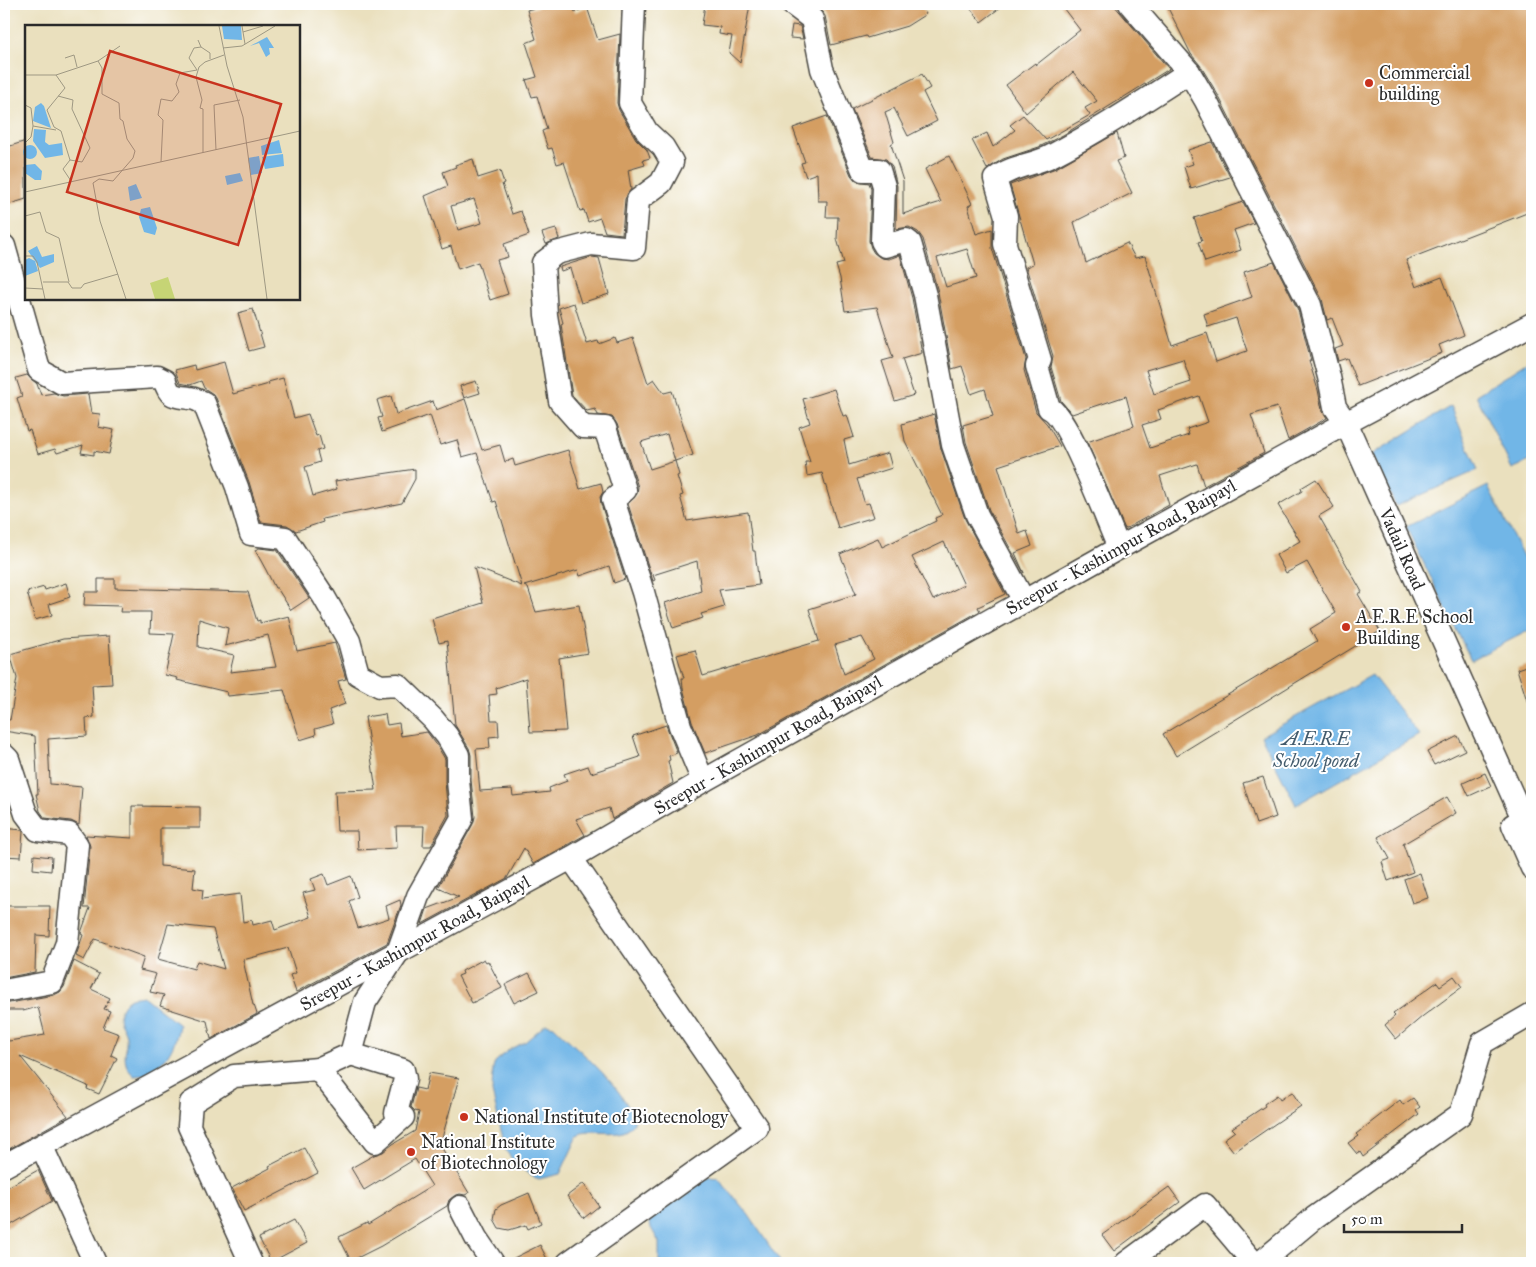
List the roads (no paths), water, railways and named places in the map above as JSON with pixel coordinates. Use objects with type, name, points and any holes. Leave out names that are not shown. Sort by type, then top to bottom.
[{"type":"street","points":[[634,4],[630,104],[647,132],[663,147],[672,162],[661,183],[638,200],[634,248],[591,244],[556,253],[543,263],[546,315],[560,401],[584,427],[605,428],[625,490],[613,500],[643,592],[680,726],[703,781]]},
{"type":"street","points":[[792,4],[812,19],[822,70],[863,170],[879,170],[884,186],[882,241],[885,246],[906,240],[910,243],[924,295],[953,445],[977,515],[1024,600]]},
{"type":"street","points":[[1130,4],[1189,72],[1206,101],[1310,305],[1341,426],[1532,868]]},
{"type":"street","points":[[1119,548],[1070,434],[1055,410],[1049,408],[1037,366],[1040,360],[1005,244],[1006,216],[995,179],[1002,174],[1049,157],[1122,116],[1189,72]]},
{"type":"street","points":[[4,246],[39,370],[62,383],[157,377],[165,381],[167,390],[177,398],[189,398],[204,403],[237,487],[251,534],[285,538],[324,597],[349,641],[358,674],[380,686],[398,685],[447,736],[458,755],[458,781],[462,818],[418,896],[398,952],[365,1002],[351,1054]]},
{"type":"street","name":"Sreepur - Kashimpur Road, Baipayl","points":[[4,1166],[571,858],[703,781],[1024,600],[1341,426],[1532,324]]},
{"type":"street","name":"Vadail Road","points":[[1341,426],[1532,839]]},
{"type":"street","points":[[4,755],[8,759],[26,814],[38,830],[68,834],[77,845],[68,943],[52,982],[4,991]]},
{"type":"street","points":[[568,1263],[757,1128],[571,858]]},
{"type":"street","points":[[1260,1263],[1314,1218],[1461,1114],[1482,1043],[1532,1014]]},
{"type":"street","points":[[251,1263],[189,1126],[191,1103],[234,1076],[318,1068],[351,1054],[403,1070],[405,1079],[396,1113],[403,1117],[375,1142],[318,1068]]},
{"type":"street","points":[[42,1147],[95,1263]]},
{"type":"street","points":[[1126,1263],[1206,1206],[1254,1263]]},
{"type":"street","points":[[460,1207],[476,1238],[493,1263]]},
{"type":"water","points":[[1532,359],[1532,460],[1512,469],[1476,395]]},
{"type":"water","points":[[1451,406],[1478,470],[1396,506],[1371,455]]},
{"type":"water","points":[[1488,486],[1532,574],[1532,629],[1471,660],[1406,527]]},
{"type":"water","name":"A.E.R.E School pond","points":[[1372,675],[1419,735],[1296,805],[1261,736]]},
{"type":"water","points":[[143,996],[179,1025],[174,1043],[165,1059],[151,1071],[143,1075],[134,1076],[127,1066],[125,1058],[126,1036],[119,1015],[125,1002],[132,998]]},
{"type":"water","points":[[546,1024],[554,1026],[610,1081],[620,1093],[635,1120],[631,1127],[625,1131],[609,1134],[592,1133],[578,1136],[560,1174],[539,1179],[531,1176],[515,1163],[506,1151],[492,1092],[493,1069],[495,1062],[510,1049],[525,1042]]},
{"type":"water","points":[[710,1177],[718,1178],[748,1214],[781,1263],[659,1263],[659,1242],[651,1228],[649,1218],[701,1181]]},
{"type":"place","name":"Commercial building","points":[[1369,83]]},
{"type":"place","name":"A.E.R.E School Building","points":[[1346,627]]},
{"type":"place","name":"National Institute of Biotecnology","points":[[464,1117]]},
{"type":"place","name":"National Institute of Biotechnology","points":[[411,1152]]}]
